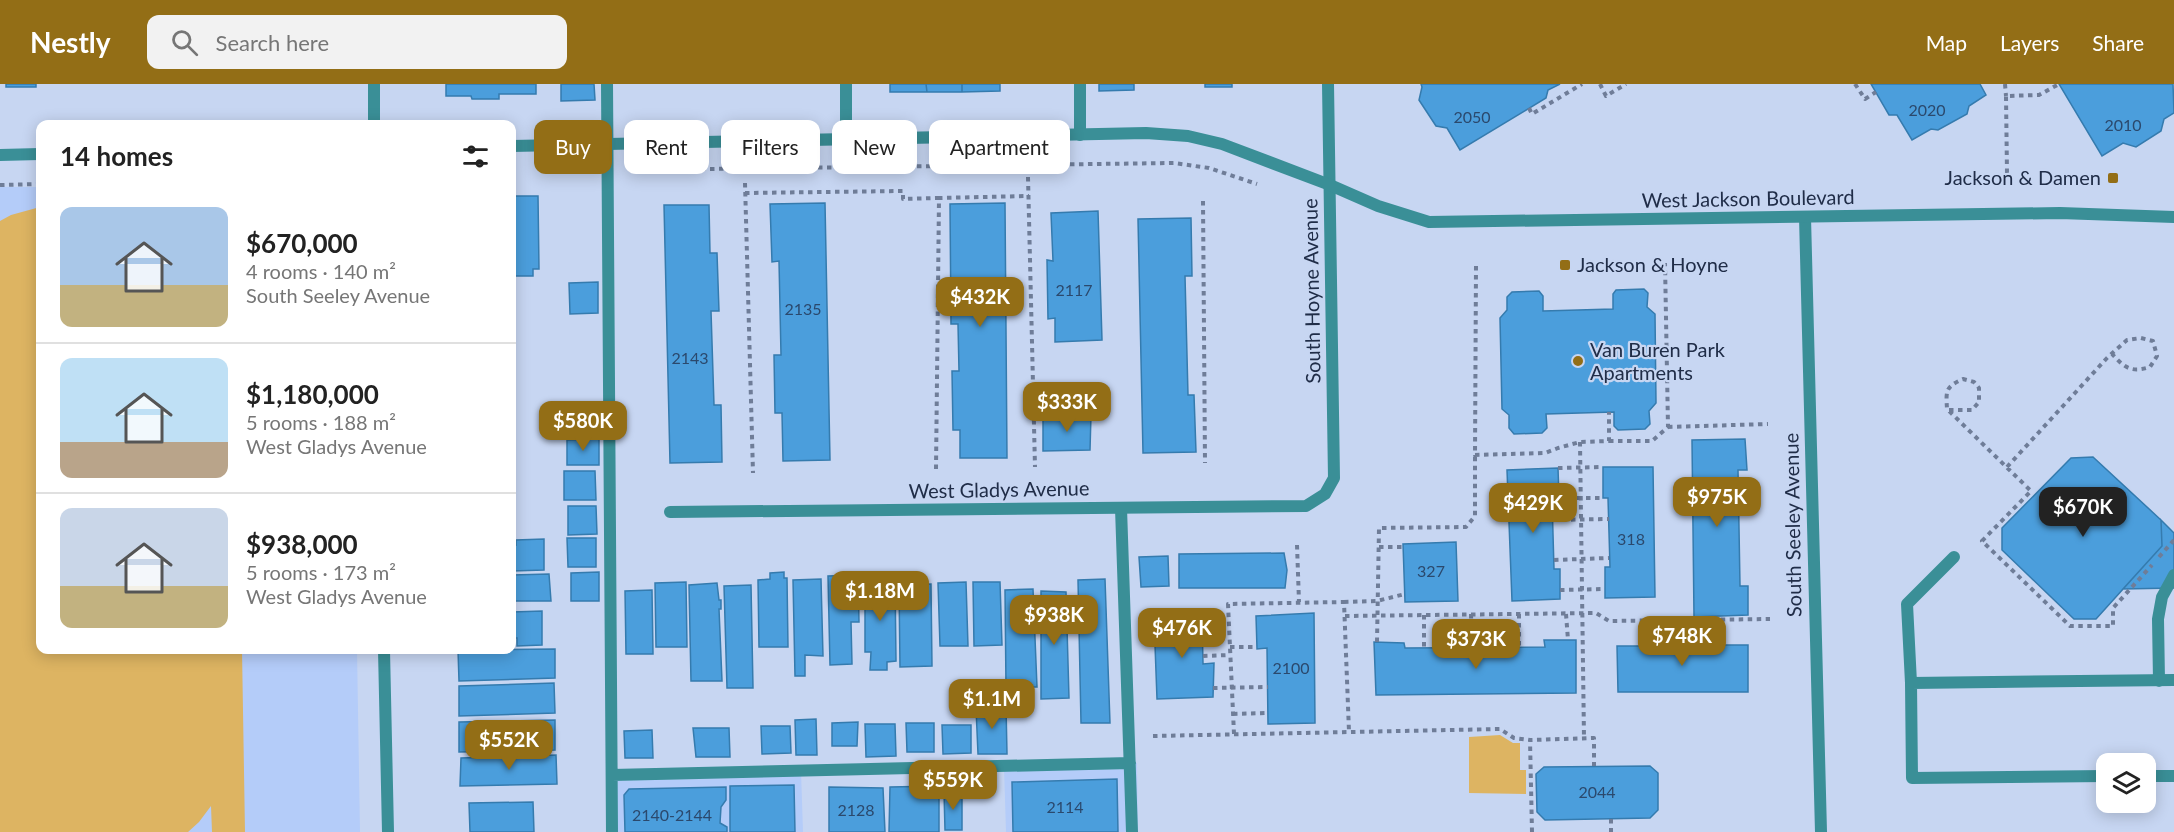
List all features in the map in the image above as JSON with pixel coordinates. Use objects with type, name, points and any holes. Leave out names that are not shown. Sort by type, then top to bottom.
[{"type":"street","points":[[374,84],[375,120]]},
{"type":"street","points":[[607,84],[608,120]]},
{"type":"street","points":[[846,84],[846,120]]},
{"type":"street","points":[[1080,84],[1080,135]]},
{"type":"street","name":"South Hoyne Avenue","points":[[1325,494],[1334,478],[1328,84]]},
{"type":"street","name":"West Jackson Boulevard","points":[[917,138],[1188,135],[1222,144],[1330,184],[1378,206],[1429,222],[2060,213],[2174,217]]},
{"type":"street","name":"West Jackson Boulevard","points":[[612,144],[832,139]]},
{"type":"street","name":"West Jackson Boulevard","points":[[516,146],[534,146]]},
{"type":"street","points":[[0,155],[36,154]]},
{"type":"street","points":[[608,174],[612,832]]},
{"type":"street","name":"South Seeley Avenue","points":[[1805,217],[1821,832]]},
{"type":"street","name":"West Gladys Avenue","points":[[670,512],[1306,506],[1325,494]]},
{"type":"street","points":[[1121,508],[1132,832]]},
{"type":"street","points":[[1954,557],[1907,603],[1912,778],[2096,776]]},
{"type":"street","points":[[2159,681],[2158,619],[2162,597],[2174,575]]},
{"type":"street","points":[[384,654],[388,832]]},
{"type":"street","points":[[1911,683],[2174,680]]},
{"type":"street","points":[[612,776],[1130,763]]},
{"type":"street","points":[[2156,776],[2174,776]]},
{"type":"path","points":[[1529,108],[1532,114],[1582,84]]},
{"type":"path","points":[[1600,84],[1606,96],[1626,84]]},
{"type":"path","points":[[1855,84],[1864,99],[1876,92]]},
{"type":"path","points":[[2005,84],[2007,172]]},
{"type":"path","points":[[2006,96],[2039,95],[2059,84]]},
{"type":"path","points":[[612,170],[1174,163],[1209,168],[1264,186]]},
{"type":"path","points":[[1028,177],[1035,467]]},
{"type":"path","points":[[745,183],[753,473]]},
{"type":"path","points":[[0,185],[36,184]]},
{"type":"path","points":[[745,193],[903,191],[903,199],[1029,196]]},
{"type":"path","points":[[936,469],[939,198]]},
{"type":"path","points":[[1203,201],[1205,463]]},
{"type":"path","points":[[1665,263],[1668,427]]},
{"type":"path","points":[[1377,642],[1379,528],[1466,527],[1475,516],[1476,266]]},
{"type":"path","points":[[2007,468],[2112,354],[2127,340],[2141,338],[2153,341],[2157,356],[2150,368],[2137,371],[2123,366],[2112,354]]},
{"type":"path","points":[[1949,410],[1972,410],[1979,402],[1979,388],[1974,382],[1963,379],[1952,384],[1946,392],[1949,410],[2031,491],[1982,542],[2070,626],[2113,626],[2113,608],[2158,558]]},
{"type":"path","points":[[1609,412],[1609,441]]},
{"type":"path","points":[[1475,455],[1545,453],[1580,442],[1652,441],[1668,427],[1768,424]]},
{"type":"path","points":[[1580,442],[1584,738]]},
{"type":"path","points":[[1558,468],[1603,468]]},
{"type":"path","points":[[1559,498],[1603,498]]},
{"type":"path","points":[[1552,520],[1609,519]]},
{"type":"path","points":[[1297,545],[1299,602]]},
{"type":"path","points":[[1379,547],[1403,547]]},
{"type":"path","points":[[1554,560],[1609,558]]},
{"type":"path","points":[[1560,590],[1605,589]]},
{"type":"path","points":[[1234,734],[1228,604],[1377,601],[1405,594]]},
{"type":"path","points":[[1344,602],[1349,732]]},
{"type":"path","points":[[1566,613],[1568,640]]},
{"type":"path","points":[[1345,616],[1596,613],[1609,621],[1770,619]]},
{"type":"path","points":[[1471,614],[1472,648]]},
{"type":"path","points":[[1519,614],[1519,647]]},
{"type":"path","points":[[1424,615],[1424,648]]},
{"type":"path","points":[[1230,647],[1257,647]]},
{"type":"path","points":[[1203,656],[1230,655]]},
{"type":"path","points":[[1213,688],[1268,687]]},
{"type":"path","points":[[1233,714],[1268,713]]},
{"type":"path","points":[[1153,736],[1500,729],[1514,738],[1530,740],[1594,738],[1594,766]]},
{"type":"path","points":[[1530,740],[1532,832]]},
{"type":"path","points":[[1611,819],[1611,832]]},
{"type":"shaded area","points":[[0,187],[36,187],[36,654],[357,654],[360,832],[0,832]]},
{"type":"shaded area","points":[[36,208],[36,654],[242,654],[245,832],[212,832],[211,806],[188,832],[0,832],[0,221],[11,215]]},
{"type":"shaded area","points":[[1500,735],[1513,743],[1520,743],[1520,770],[1526,770],[1526,794],[1469,793],[1469,737]]},
{"type":"shaded area","points":[[1137,763],[1138,832],[1006,832],[1004,766]]},
{"type":"shaded area","points":[[801,771],[803,832],[612,832],[612,775]]},
{"type":"building","points":[[6,84],[36,84],[36,87],[6,87]]},
{"type":"building","points":[[446,84],[536,84],[536,94],[499,94],[499,99],[472,99],[471,96],[446,96]]},
{"type":"building","points":[[561,84],[594,84],[595,100],[561,101]]},
{"type":"building","points":[[890,84],[926,84],[927,92],[890,92]]},
{"type":"building","points":[[926,84],[962,84],[962,92],[927,92]]},
{"type":"building","points":[[962,84],[1000,84],[1000,91],[962,92]]},
{"type":"building","points":[[1099,84],[1134,84],[1134,90],[1099,91]]},
{"type":"building","points":[[1205,84],[1232,84],[1232,87],[1205,87]]},
{"type":"building","points":[[1421,84],[1560,84],[1548,90],[1546,98],[1460,150],[1447,128],[1436,126],[1419,100]]},
{"type":"building","points":[[1871,84],[1980,84],[1986,95],[1969,106],[1967,114],[1938,130],[1931,129],[1912,140],[1897,115],[1889,115]]},
{"type":"building","points":[[2059,84],[2173,84],[2174,113],[2164,119],[2161,131],[2136,147],[2123,143],[2102,156]]},
{"type":"building","points":[[516,196],[538,196],[539,269],[533,269],[533,276],[516,276]]},
{"type":"building","points":[[825,203],[830,460],[783,461],[782,413],[775,413],[774,355],[781,355],[779,261],[772,262],[770,204]]},
{"type":"building","points":[[1005,203],[1007,458],[960,458],[960,430],[953,430],[952,371],[959,371],[958,324],[951,324],[950,204]]},
{"type":"building","points":[[664,205],[709,205],[710,253],[717,253],[719,311],[711,311],[714,405],[721,405],[722,462],[670,463]]},
{"type":"building","points":[[1098,211],[1102,340],[1055,342],[1055,318],[1048,319],[1047,260],[1053,261],[1051,213]]},
{"type":"building","points":[[1191,218],[1192,276],[1185,276],[1188,395],[1194,395],[1196,452],[1143,453],[1138,219]]},
{"type":"building","points":[[598,282],[598,313],[570,314],[569,283]]},
{"type":"building","name":"Van Buren Park Apartments","points":[[1644,289],[1648,293],[1647,307],[1655,314],[1656,403],[1649,411],[1650,424],[1645,429],[1618,430],[1614,426],[1614,412],[1546,414],[1547,428],[1542,433],[1514,434],[1509,428],[1509,415],[1502,409],[1500,318],[1507,310],[1507,297],[1512,292],[1539,291],[1543,296],[1543,311],[1613,309],[1613,294],[1616,290]]},
{"type":"building","points":[[1043,415],[1091,415],[1090,450],[1043,451]]},
{"type":"building","points":[[599,439],[599,465],[567,465],[567,440]]},
{"type":"building","points":[[1745,439],[1747,470],[1738,470],[1740,586],[1748,586],[1748,615],[1694,617],[1692,440]]},
{"type":"building","points":[[2093,457],[2161,520],[2162,546],[2096,619],[2074,619],[2002,550],[2002,528],[2071,458]]},
{"type":"building","points":[[1603,467],[1653,467],[1655,597],[1605,598],[1605,567],[1610,567],[1608,498],[1603,498]]},
{"type":"building","points":[[1558,468],[1559,498],[1552,499],[1554,569],[1560,569],[1560,599],[1512,601],[1507,470]]},
{"type":"building","points":[[564,471],[595,471],[596,500],[564,500]]},
{"type":"building","points":[[568,506],[596,506],[597,534],[568,535]]},
{"type":"building","points":[[2161,520],[2174,533],[2174,588],[2123,589],[2162,546]]},
{"type":"building","points":[[567,538],[596,538],[596,567],[568,567]]},
{"type":"building","points":[[544,539],[544,570],[516,571],[516,540]]},
{"type":"building","points":[[1456,542],[1458,601],[1405,602],[1403,544]]},
{"type":"building","points":[[1284,553],[1287,570],[1285,588],[1179,588],[1179,554]]},
{"type":"building","points":[[1168,556],[1169,586],[1141,587],[1139,557]]},
{"type":"building","points":[[599,572],[599,601],[571,601],[571,573]]},
{"type":"building","points":[[784,572],[784,578],[787,578],[788,647],[759,647],[758,580],[770,579],[770,573]]},
{"type":"building","points":[[549,574],[551,601],[516,601],[516,575]]},
{"type":"building","points":[[858,575],[859,622],[851,622],[852,664],[830,665],[828,576]]},
{"type":"building","points":[[865,578],[895,578],[896,661],[887,662],[887,670],[870,670],[871,652],[865,652]]},
{"type":"building","points":[[821,579],[823,656],[805,655],[805,676],[795,676],[793,580]]},
{"type":"building","points":[[1105,579],[1110,723],[1081,723],[1078,580]]},
{"type":"building","points":[[686,582],[687,647],[656,647],[655,583]]},
{"type":"building","points":[[966,582],[968,646],[940,646],[938,583]]},
{"type":"building","points":[[973,582],[1000,582],[1002,645],[974,646]]},
{"type":"building","points":[[717,583],[719,600],[721,600],[721,609],[719,609],[722,681],[691,681],[689,585]]},
{"type":"building","points":[[931,584],[932,666],[900,667],[899,585]]},
{"type":"building","points":[[751,585],[753,688],[727,688],[724,586]]},
{"type":"building","points":[[1033,589],[1037,687],[1006,687],[1005,590]]},
{"type":"building","points":[[652,590],[653,654],[626,654],[625,591]]},
{"type":"building","points":[[1041,591],[1066,592],[1069,698],[1041,699]]},
{"type":"building","points":[[542,611],[542,645],[517,646],[516,612]]},
{"type":"building","points":[[1314,613],[1315,723],[1268,724],[1267,648],[1257,649],[1256,616]]},
{"type":"building","points":[[1202,616],[1203,664],[1214,663],[1213,697],[1157,699],[1154,618]]},
{"type":"building","points":[[1699,638],[1700,645],[1748,645],[1748,692],[1618,692],[1617,646],[1641,646],[1641,639]]},
{"type":"building","points":[[1544,640],[1576,640],[1576,693],[1376,695],[1374,642],[1404,643],[1405,648],[1545,647]]},
{"type":"building","points":[[516,649],[555,649],[555,678],[459,681],[458,654],[516,654]]},
{"type":"building","points":[[554,683],[555,713],[459,716],[459,686]]},
{"type":"building","points":[[1006,706],[1007,754],[978,754],[976,708]]},
{"type":"building","points":[[816,719],[817,755],[796,755],[795,720]]},
{"type":"building","points":[[555,720],[555,750],[459,752],[459,722]]},
{"type":"building","points":[[858,722],[857,746],[832,746],[832,723]]},
{"type":"building","points":[[906,723],[934,723],[934,752],[907,752]]},
{"type":"building","points":[[865,724],[895,724],[896,756],[866,757]]},
{"type":"building","points":[[942,725],[971,725],[971,753],[943,754]]},
{"type":"building","points":[[761,726],[790,726],[791,753],[762,754]]},
{"type":"building","points":[[693,728],[729,728],[730,757],[696,757]]},
{"type":"building","points":[[652,730],[653,758],[625,758],[624,731]]},
{"type":"building","points":[[556,755],[557,784],[460,786],[461,758]]},
{"type":"building","points":[[1650,766],[1658,773],[1658,810],[1650,818],[1545,820],[1537,812],[1536,774],[1544,767]]},
{"type":"building","points":[[1117,779],[1118,832],[1013,832],[1012,782]]},
{"type":"building","points":[[794,785],[795,832],[730,832],[730,786]]},
{"type":"building","points":[[939,786],[939,832],[889,832],[890,787]]},
{"type":"building","points":[[726,787],[726,800],[721,807],[720,823],[727,827],[727,832],[625,832],[624,795],[629,789]]},
{"type":"building","points":[[829,787],[883,788],[885,832],[829,832]]},
{"type":"building","points":[[962,791],[962,830],[945,830],[944,792]]},
{"type":"building","points":[[533,802],[534,832],[470,832],[469,803]]},
{"type":"place","name":"Jackson & Damen","points":[[2113,178]]},
{"type":"place","name":"Jackson & Hoyne","points":[[1565,265]]},
{"type":"place","name":"Van Buren Park Apartments","points":[[1578,361]]}]
